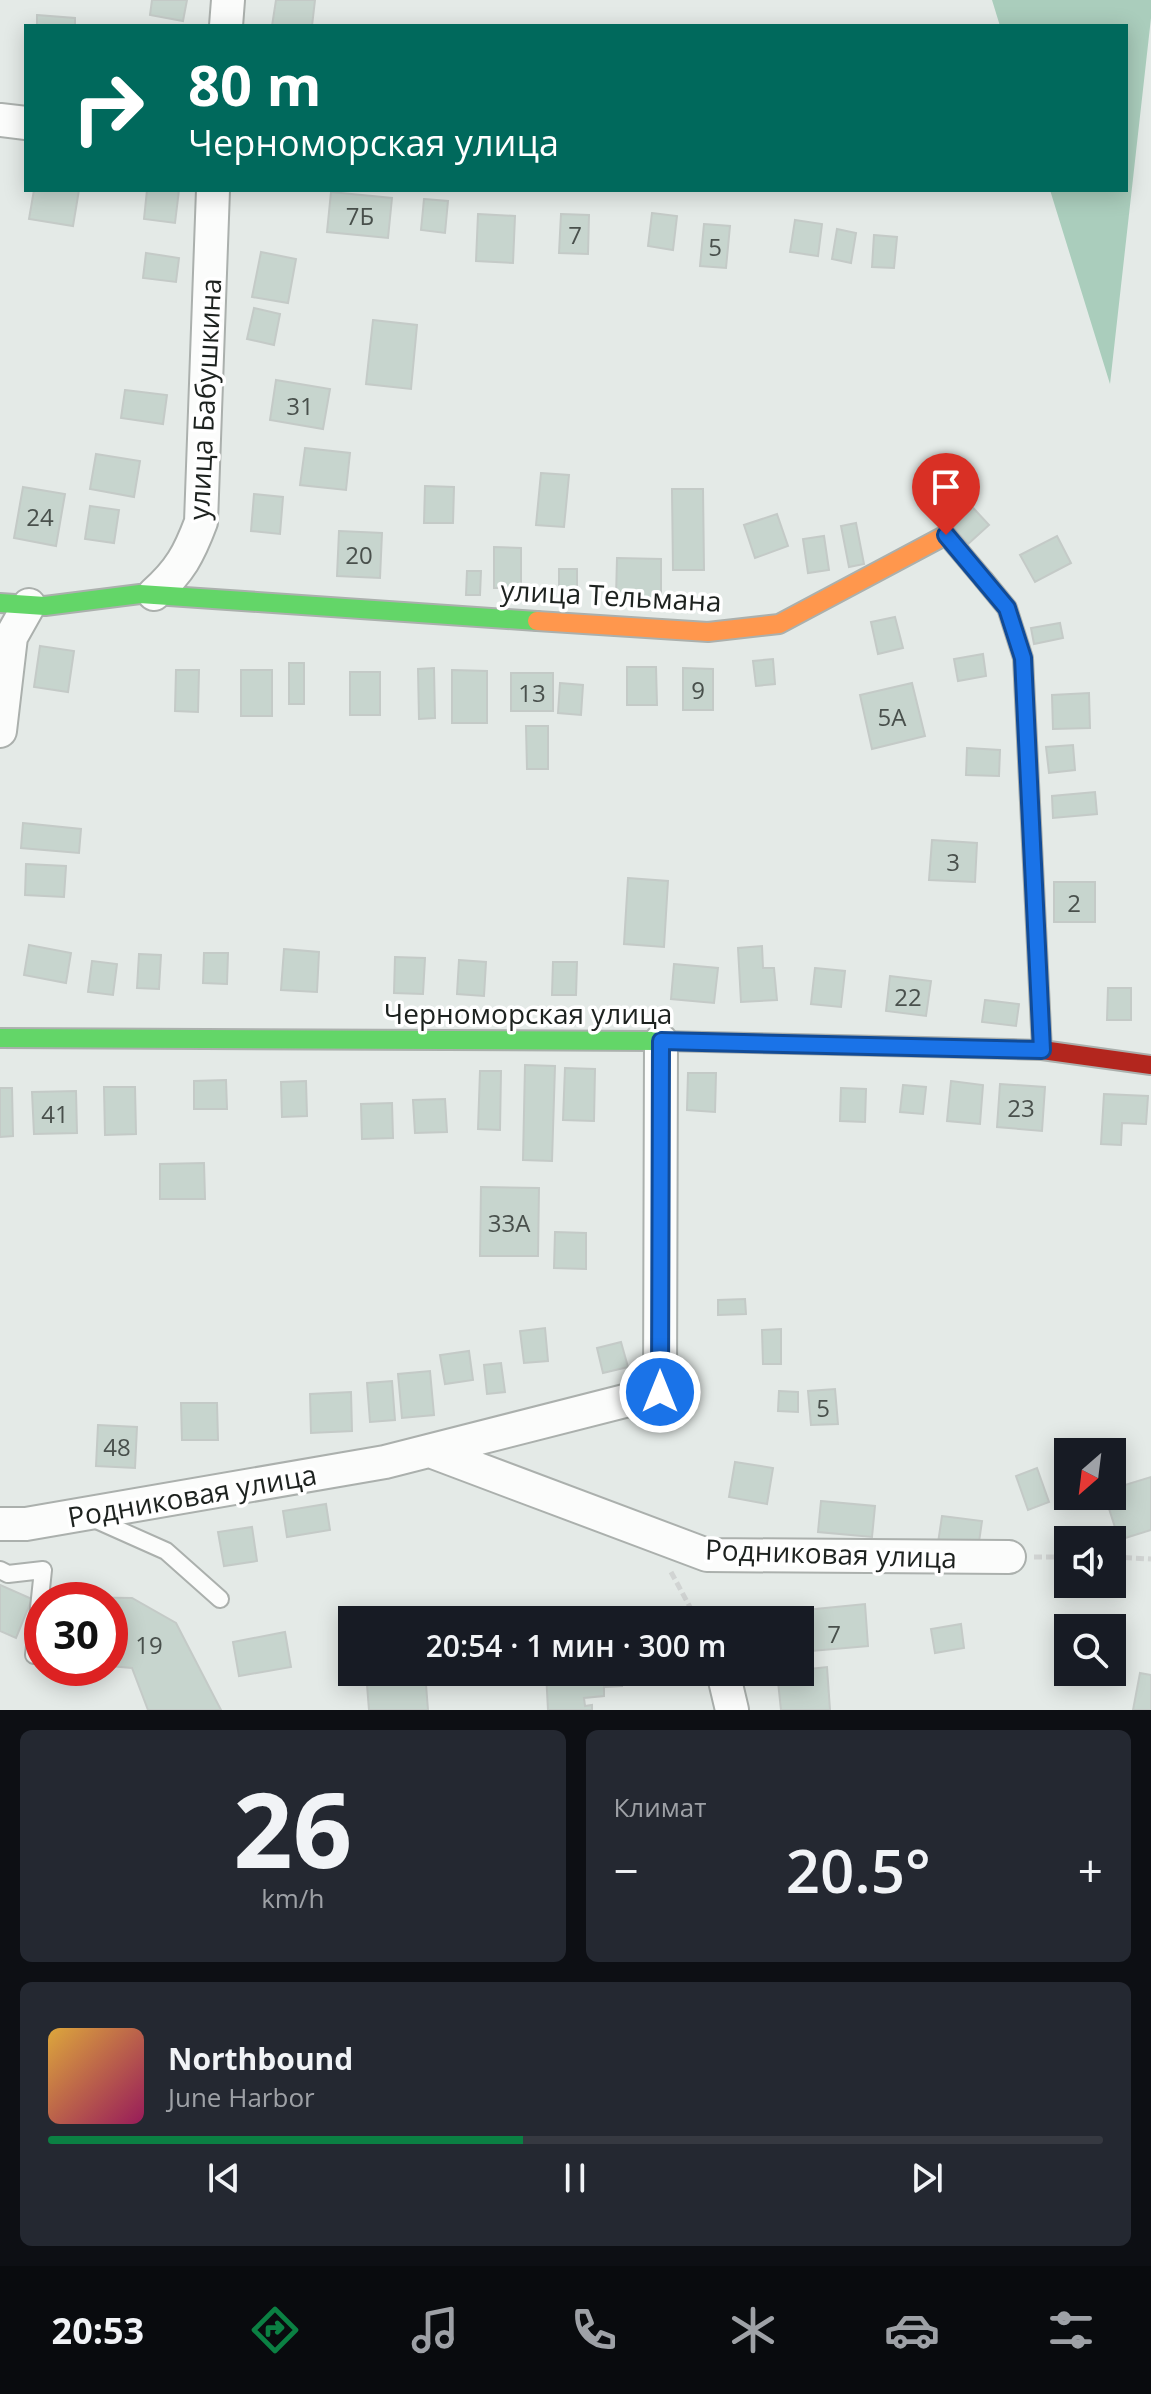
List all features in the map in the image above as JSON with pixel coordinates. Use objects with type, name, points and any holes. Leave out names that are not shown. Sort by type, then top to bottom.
[{"type":"street","points":[[226,24],[228,0]]},
{"type":"street","points":[[0,120],[24,123]]},
{"type":"street","name":"улица Бабушкина","points":[[154,594],[173,577],[184,561],[201,522],[213,192]]},
{"type":"street","name":"улица Тельмана","points":[[15,604],[48,606],[110,596],[154,594],[708,632],[779,624],[946,535],[1007,608],[1023,658],[1042,1050]]},
{"type":"street","points":[[0,731],[15,604]]},
{"type":"street","name":"Черноморская улица","points":[[0,1038],[661,1041],[1042,1050],[1151,1065]]},
{"type":"street","name":"Родниковая улица","points":[[0,1524],[26,1524],[385,1462],[660,1392],[661,1041]]},
{"type":"street","name":"Родниковая улица","points":[[430,1451],[707,1555],[1009,1557]]},
{"type":"street","points":[[726,1686],[732,1710]]},
{"type":"lane","points":[[83,1514],[166,1551],[220,1599]]},
{"type":"lane","points":[[0,1570],[8,1574],[43,1570],[42,1582]]},
{"type":"path","points":[[1126,1558],[1151,1559]]},
{"type":"green space","points":[[992,0],[1151,0],[1110,384],[1051,192],[1128,192],[1128,24],[999,24]]},
{"type":"building","points":[[152,0],[187,0],[183,21],[150,15]]},
{"type":"building","points":[[276,0],[315,0],[312,24],[272,24]]},
{"type":"building","points":[[37,15],[75,18],[75,24],[37,24]]},
{"type":"building","points":[[34,192],[79,192],[73,226],[29,219]]},
{"type":"building","points":[[147,192],[179,192],[175,223],[144,219]]},
{"type":"building","points":[[331,192],[392,198],[388,238],[327,232]]},
{"type":"building","points":[[424,199],[448,201],[445,233],[421,230]]},
{"type":"building","points":[[652,213],[677,216],[673,250],[648,246]]},
{"type":"building","points":[[478,214],[515,216],[513,263],[476,261]]},
{"type":"building","points":[[561,214],[589,215],[588,254],[559,253]]},
{"type":"building","points":[[795,220],[822,224],[818,256],[790,252]]},
{"type":"building","points":[[704,224],[730,226],[726,268],[700,266]]},
{"type":"building","points":[[837,229],[856,233],[851,263],[832,259]]},
{"type":"building","points":[[874,235],[897,237],[894,268],[872,267]]},
{"type":"building","points":[[261,252],[296,259],[288,303],[252,297]]},
{"type":"building","points":[[146,253],[179,258],[176,282],[143,278]]},
{"type":"building","points":[[254,308],[280,314],[274,345],[247,339]]},
{"type":"building","points":[[373,320],[417,325],[411,389],[366,384]]},
{"type":"building","points":[[276,380],[330,389],[323,429],[270,420]]},
{"type":"building","points":[[125,390],[167,395],[163,424],[121,418]]},
{"type":"building","points":[[305,448],[350,453],[346,490],[300,485]]},
{"type":"building","points":[[96,454],[140,461],[134,497],[90,489]]},
{"type":"building","points":[[541,473],[569,475],[564,527],[536,525]]},
{"type":"building","points":[[425,486],[454,487],[453,523],[424,523]]},
{"type":"building","points":[[23,487],[65,494],[56,546],[14,538]]},
{"type":"building","points":[[672,489],[703,489],[704,570],[673,570]]},
{"type":"building","points":[[254,494],[283,497],[280,534],[251,531]]},
{"type":"building","points":[[964,498],[989,525],[968,544],[944,517]]},
{"type":"building","points":[[90,506],[119,510],[114,543],[85,539]]},
{"type":"building","points":[[777,514],[788,546],[755,558],[744,525]]},
{"type":"building","points":[[856,523],[864,564],[849,567],[841,526]]},
{"type":"building","points":[[339,531],[382,533],[380,578],[337,576]]},
{"type":"building","points":[[824,536],[829,570],[808,573],[803,539]]},
{"type":"building","points":[[1057,536],[1071,563],[1035,582],[1020,555]]},
{"type":"building","points":[[494,547],[521,548],[521,588],[494,588]]},
{"type":"building","points":[[617,558],[661,559],[661,599],[616,598]]},
{"type":"building","points":[[559,569],[577,569],[577,600],[559,600]]},
{"type":"building","points":[[467,571],[481,571],[480,595],[466,595]]},
{"type":"building","points":[[895,617],[903,648],[878,654],[871,622]]},
{"type":"building","points":[[1060,623],[1063,638],[1034,644],[1031,628]]},
{"type":"building","points":[[40,646],[74,651],[68,692],[34,687]]},
{"type":"building","points":[[983,654],[986,676],[958,681],[954,659]]},
{"type":"building","points":[[773,659],[775,684],[756,686],[753,661]]},
{"type":"building","points":[[289,663],[304,663],[304,704],[289,704]]},
{"type":"building","points":[[627,667],[656,667],[657,705],[627,705]]},
{"type":"building","points":[[434,668],[435,718],[419,719],[418,669]]},
{"type":"building","points":[[683,668],[713,669],[713,710],[683,710]]},
{"type":"building","points":[[176,670],[199,670],[198,712],[175,711]]},
{"type":"building","points":[[241,670],[272,670],[272,716],[241,716]]},
{"type":"building","points":[[452,670],[487,671],[487,723],[452,723]]},
{"type":"building","points":[[350,672],[380,672],[380,715],[350,715]]},
{"type":"building","points":[[511,673],[553,673],[553,711],[511,711]]},
{"type":"building","points":[[560,683],[583,685],[581,715],[558,713]]},
{"type":"building","points":[[912,683],[925,736],[872,749],[860,695]]},
{"type":"building","points":[[1089,693],[1090,728],[1053,729],[1052,695]]},
{"type":"building","points":[[526,726],[548,726],[548,769],[527,769]]},
{"type":"building","points":[[1073,745],[1075,770],[1049,773],[1046,747]]},
{"type":"building","points":[[967,748],[1000,750],[999,776],[966,775]]},
{"type":"building","points":[[1095,792],[1097,814],[1053,818],[1052,796]]},
{"type":"building","points":[[23,823],[81,829],[79,853],[21,848]]},
{"type":"building","points":[[932,840],[977,843],[975,882],[929,880]]},
{"type":"building","points":[[26,864],[66,866],[64,897],[25,895]]},
{"type":"building","points":[[628,878],[668,881],[664,947],[624,944]]},
{"type":"building","points":[[1054,882],[1095,882],[1095,922],[1054,922]]},
{"type":"building","points":[[29,945],[71,953],[66,983],[24,975]]},
{"type":"building","points":[[762,946],[763,968],[774,968],[777,1000],[741,1002],[738,948]]},
{"type":"building","points":[[284,949],[319,952],[317,992],[281,990]]},
{"type":"building","points":[[204,953],[228,953],[227,984],[203,983]]},
{"type":"building","points":[[139,954],[161,955],[159,989],[137,988]]},
{"type":"building","points":[[395,957],[425,958],[423,994],[394,993]]},
{"type":"building","points":[[459,960],[486,962],[484,996],[457,994]]},
{"type":"building","points":[[92,961],[117,964],[113,995],[88,992]]},
{"type":"building","points":[[553,962],[577,962],[576,995],[552,995]]},
{"type":"building","points":[[674,964],[718,968],[714,1003],[671,999]]},
{"type":"building","points":[[815,968],[845,971],[841,1007],[811,1004]]},
{"type":"building","points":[[890,976],[931,981],[926,1016],[886,1011]]},
{"type":"building","points":[[1108,988],[1131,988],[1131,1020],[1107,1020]]},
{"type":"building","points":[[985,1000],[1019,1004],[1016,1026],[982,1022]]},
{"type":"building","points":[[525,1065],[555,1066],[552,1161],[523,1160]]},
{"type":"building","points":[[565,1068],[595,1069],[594,1121],[563,1120]]},
{"type":"building","points":[[480,1071],[501,1071],[500,1130],[478,1129]]},
{"type":"building","points":[[688,1073],[716,1073],[715,1112],[687,1110]]},
{"type":"building","points":[[226,1080],[227,1109],[194,1109],[194,1081]]},
{"type":"building","points":[[306,1081],[307,1116],[282,1117],[281,1082]]},
{"type":"building","points":[[951,1081],[983,1085],[980,1124],[947,1121]]},
{"type":"building","points":[[1000,1084],[1045,1087],[1042,1131],[997,1127]]},
{"type":"building","points":[[903,1085],[926,1087],[923,1114],[900,1112]]},
{"type":"building","points":[[104,1087],[135,1087],[136,1134],[105,1135]]},
{"type":"building","points":[[0,1088],[12,1088],[13,1136],[0,1137]]},
{"type":"building","points":[[841,1088],[866,1089],[865,1122],[840,1121]]},
{"type":"building","points":[[76,1091],[77,1133],[34,1134],[32,1092]]},
{"type":"building","points":[[1104,1094],[1148,1096],[1146,1124],[1122,1123],[1121,1145],[1101,1144]]},
{"type":"building","points":[[445,1099],[447,1132],[415,1133],[413,1100]]},
{"type":"building","points":[[392,1103],[393,1138],[362,1139],[361,1104]]},
{"type":"building","points":[[204,1163],[205,1199],[160,1199],[160,1164]]},
{"type":"building","points":[[481,1187],[539,1188],[538,1256],[480,1256]]},
{"type":"building","points":[[555,1232],[586,1233],[586,1269],[554,1268]]},
{"type":"building","points":[[745,1299],[746,1314],[718,1315],[718,1300]]},
{"type":"building","points":[[545,1328],[548,1361],[524,1363],[520,1331]]},
{"type":"building","points":[[781,1329],[781,1364],[763,1364],[762,1330]]},
{"type":"building","points":[[621,1342],[628,1367],[603,1373],[597,1348]]},
{"type":"building","points":[[469,1351],[473,1380],[445,1384],[440,1355]]},
{"type":"building","points":[[501,1363],[505,1392],[487,1394],[484,1365]]},
{"type":"building","points":[[430,1371],[434,1415],[402,1418],[398,1374]]},
{"type":"building","points":[[392,1381],[395,1420],[370,1422],[367,1383]]},
{"type":"building","points":[[835,1389],[838,1424],[811,1425],[808,1391]]},
{"type":"building","points":[[779,1391],[798,1392],[798,1412],[778,1411]]},
{"type":"building","points":[[351,1392],[352,1431],[311,1433],[310,1394]]},
{"type":"building","points":[[181,1403],[217,1403],[218,1440],[182,1440]]},
{"type":"building","points":[[98,1425],[137,1427],[135,1468],[96,1466]]},
{"type":"building","points":[[735,1462],[773,1468],[767,1504],[729,1497]]},
{"type":"building","points":[[1037,1468],[1049,1502],[1028,1510],[1016,1476]]},
{"type":"building","points":[[1151,1477],[1151,1530],[1126,1538],[1126,1526],[1115,1526],[1109,1510],[1126,1510],[1126,1485]]},
{"type":"building","points":[[821,1501],[875,1506],[872,1537],[818,1532]]},
{"type":"building","points":[[326,1504],[330,1530],[287,1537],[283,1511]]},
{"type":"building","points":[[942,1516],[982,1521],[978,1549],[938,1543]]},
{"type":"building","points":[[252,1527],[257,1561],[224,1566],[218,1532]]},
{"type":"building","points":[[0,1585],[24,1596],[24,1618],[16,1638],[0,1631]]},
{"type":"building","points":[[128,1598],[176,1623],[221,1710],[148,1710],[132,1668],[128,1668]]},
{"type":"building","points":[[865,1604],[868,1646],[814,1651],[814,1609]]},
{"type":"building","points":[[961,1624],[964,1648],[935,1653],[931,1629]]},
{"type":"building","points":[[285,1632],[291,1667],[239,1676],[233,1642]]},
{"type":"building","points":[[827,1667],[830,1710],[781,1710],[778,1686],[814,1686],[814,1668]]},
{"type":"building","points":[[1140,1673],[1151,1675],[1151,1710],[1133,1710]]},
{"type":"building","points":[[367,1686],[426,1686],[428,1710],[369,1710]]},
{"type":"building","points":[[547,1686],[622,1686],[604,1687],[604,1696],[584,1698],[585,1706],[592,1705],[592,1710],[548,1710]]},
{"type":"traffic: fast","points":[[984,580],[1007,608],[1023,658],[1042,1050]]},
{"type":"traffic: fast","points":[[0,603],[45,606],[140,594],[537,621]]},
{"type":"traffic: fast","points":[[0,1038],[661,1041],[1011,1049]]},
{"type":"traffic: slow","points":[[537,621],[708,632],[779,624],[946,535],[984,580]]},
{"type":"traffic: jam","points":[[1011,1049],[1042,1050],[1151,1065]]},
{"type":"route","points":[[660,1392],[661,1041],[1042,1050],[1023,658],[1007,608],[946,535]]}]
